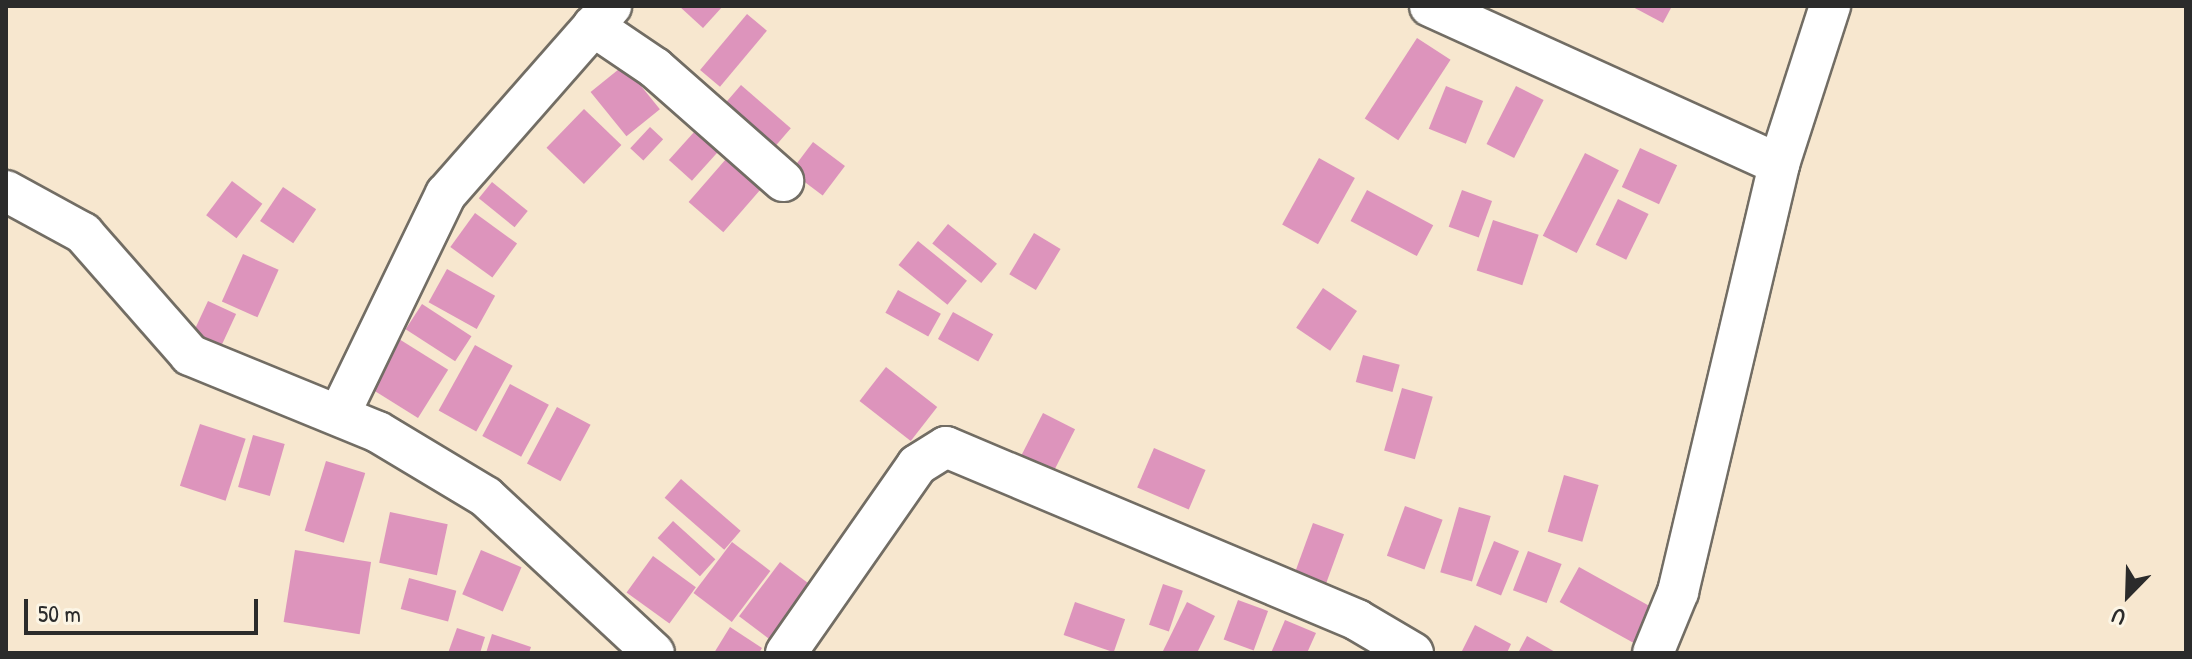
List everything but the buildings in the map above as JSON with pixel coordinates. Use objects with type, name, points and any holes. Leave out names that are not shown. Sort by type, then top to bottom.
[{"type":"street","points":[[1430,6],[1779,164]]},
{"type":"street","points":[[1653,653],[1678,592],[1779,164],[1830,6]]},
{"type":"street","points":[[339,415],[430,218],[602,16],[655,68],[783,181]]},
{"type":"street","points":[[6,191],[83,233],[190,355],[339,415],[436,462],[542,542],[654,653]]},
{"type":"street","points":[[786,653],[917,465],[953,447],[1357,620],[1413,653]]}]
